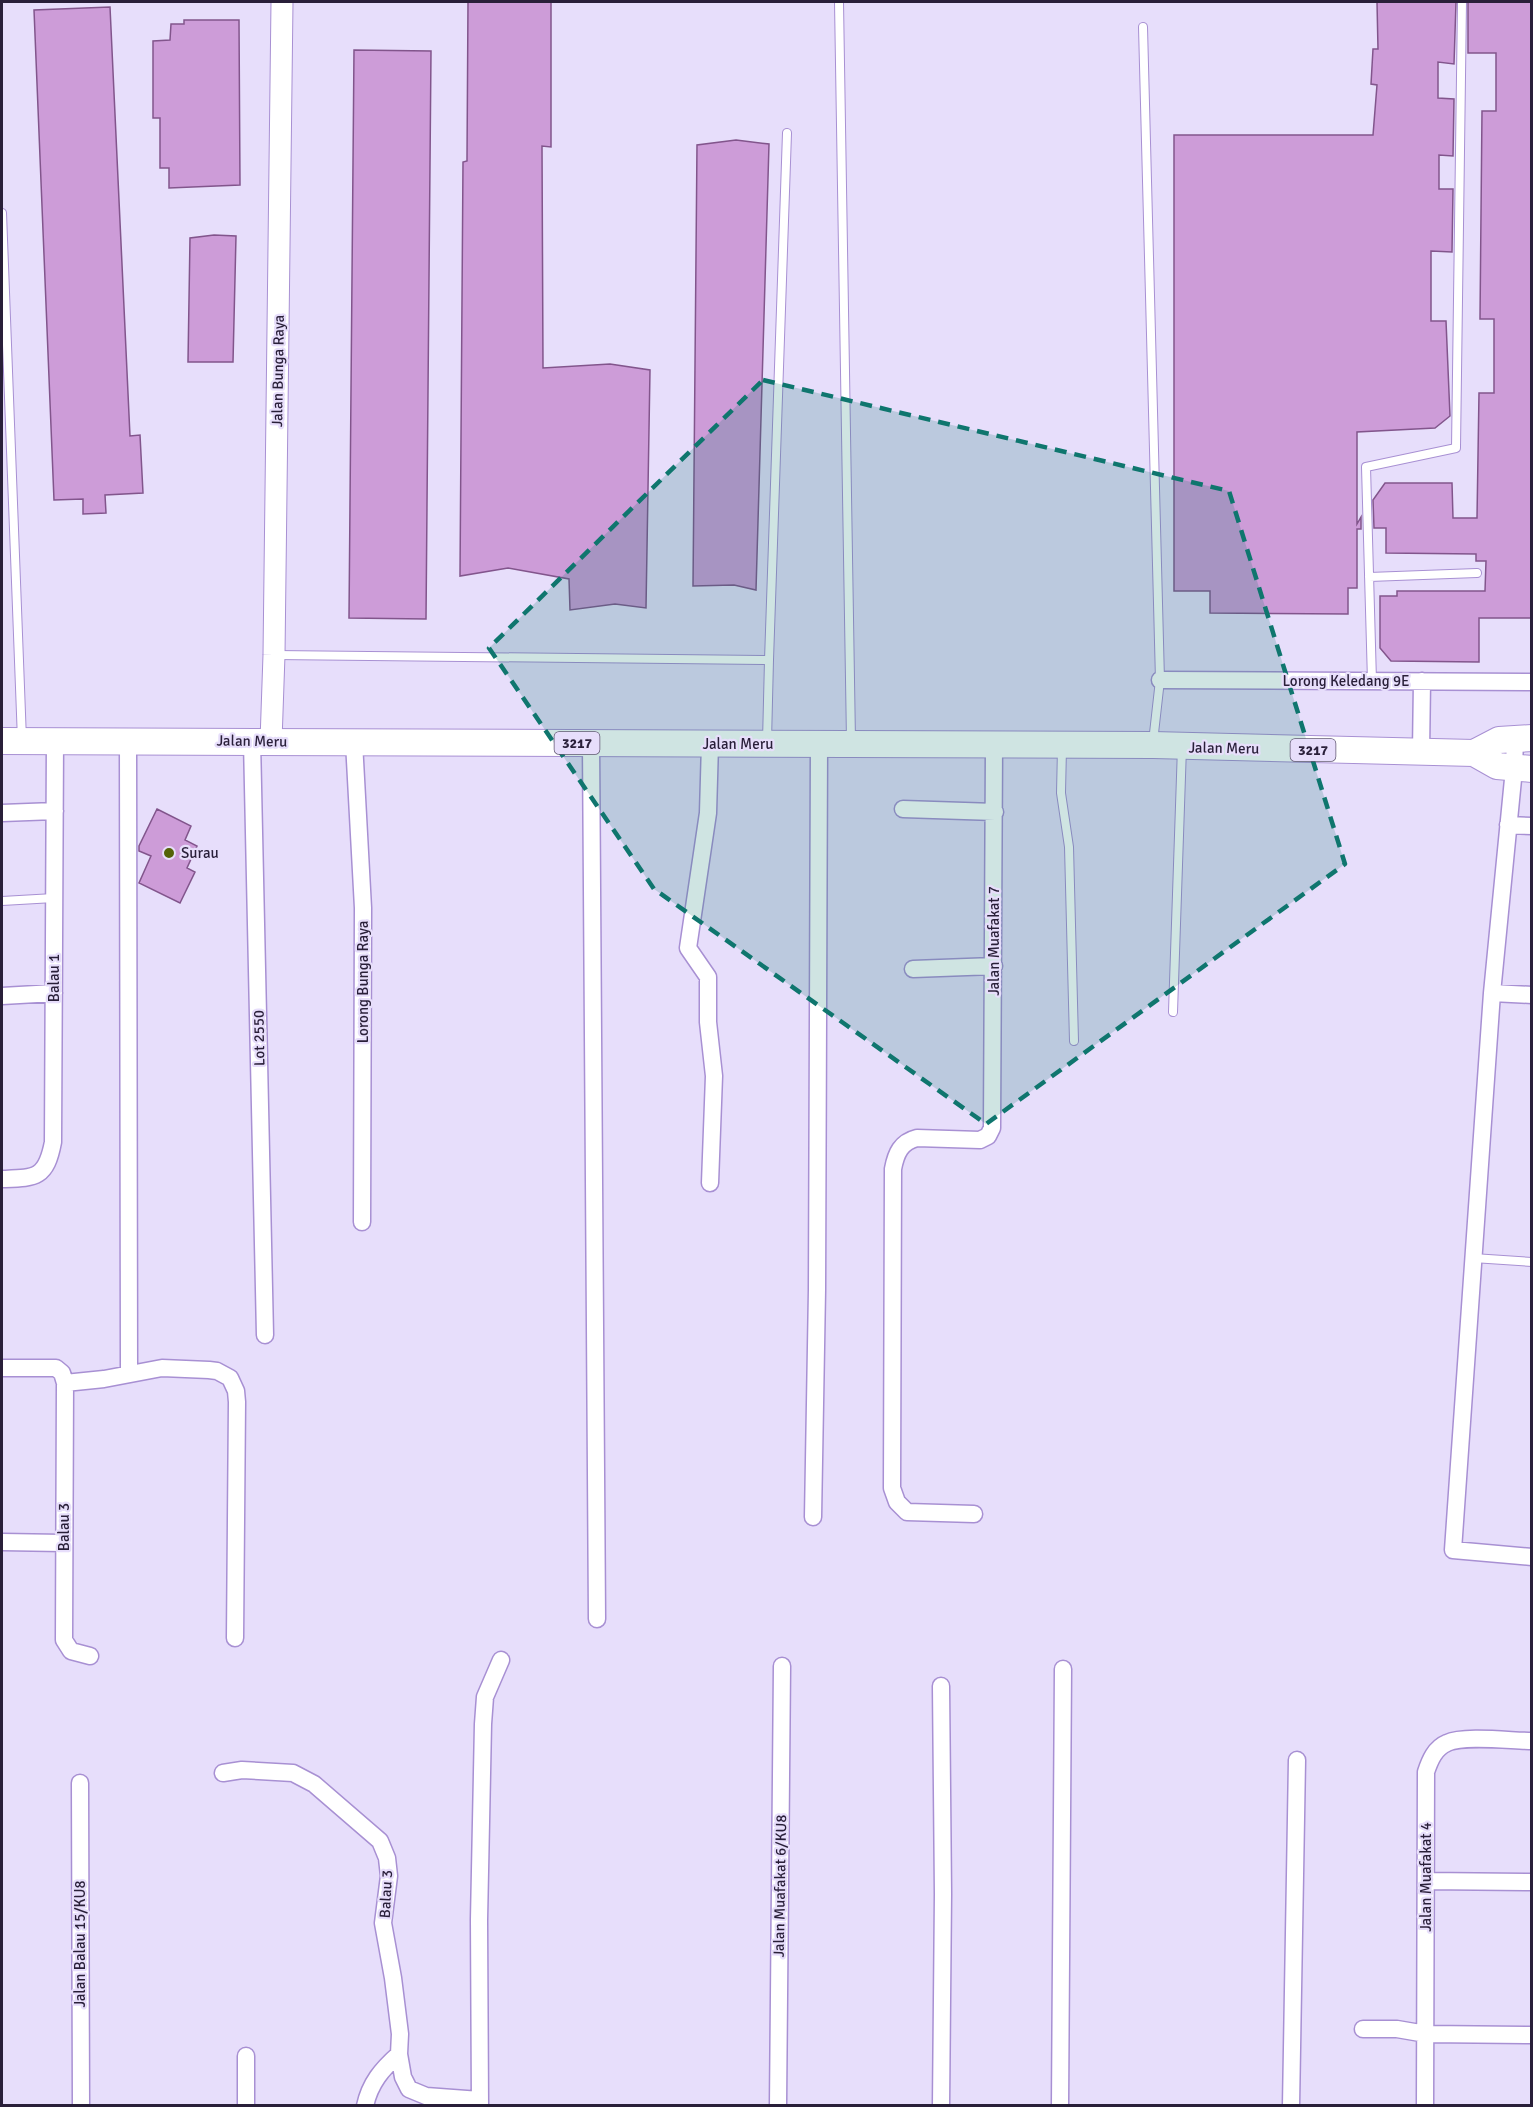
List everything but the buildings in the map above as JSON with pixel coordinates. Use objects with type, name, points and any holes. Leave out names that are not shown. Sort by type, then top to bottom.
[{"type":"main road","name":"Jalan Meru","points":[[1474,753],[1499,740],[1523,738]]},
{"type":"main road","name":"Jalan Meru","points":[[12,740],[1153,745],[1474,753],[1497,766],[1523,769]]},
{"type":"street","name":"Jalan Bunga Raya","points":[[262,741],[274,655],[282,2]]},
{"type":"street","name":"Lorong Keledang 9E","points":[[1160,680],[1532,682]]},
{"type":"street","points":[[1421,752],[1422,681]]},
{"type":"street","points":[[1523,738],[1523,769],[1508,825],[1492,993],[1453,1550],[1532,1557]]},
{"type":"street","name":"Balau 1","points":[[2,1179],[29,1178],[40,1173],[50,1159],[53,1142],[55,740]]},
{"type":"street","points":[[128,740],[129,1374]]},
{"type":"street","name":"Lot 2550","points":[[262,741],[265,1335]]},
{"type":"street","name":"Lorong Bunga Raya","points":[[354,742],[363,908],[362,1222]]},
{"type":"street","points":[[591,743],[597,1619]]},
{"type":"street","points":[[710,744],[708,813],[688,948],[708,976],[708,1022],[714,1076],[710,1183]]},
{"type":"street","points":[[813,1517],[817,1290],[819,744]]},
{"type":"street","name":"Jalan Muafakat 7","points":[[974,1514],[907,1512],[897,1502],[892,1488],[893,1169],[896,1155],[909,1140],[917,1138],[980,1140],[988,1136],[992,1128],[994,746]]},
{"type":"street","points":[[903,809],[994,812]]},
{"type":"street","points":[[2,813],[55,811]]},
{"type":"street","points":[[1508,825],[1532,826]]},
{"type":"street","points":[[913,969],[994,966]]},
{"type":"street","points":[[2,996],[54,993]]},
{"type":"street","points":[[1492,993],[1532,994]]},
{"type":"street","points":[[2,1368],[56,1368],[62,1372],[65,1383],[104,1379],[162,1368],[217,1371],[230,1378],[236,1391],[235,1638]]},
{"type":"street","name":"Balau 3","points":[[65,1383],[64,1640],[71,1651],[90,1656]]},
{"type":"street","points":[[2,1542],[63,1543]]},
{"type":"street","points":[[480,2103],[479,1920],[483,1724],[485,1696],[501,1660]]},
{"type":"street","name":"Jalan Muafakat 6/KU8","points":[[778,2106],[782,1666]]},
{"type":"street","points":[[1060,2106],[1063,1669]]},
{"type":"street","points":[[941,1686],[943,1894],[941,2106]]},
{"type":"street","name":"Jalan Muafakat 4","points":[[1425,2106],[1426,1772],[1431,1756],[1446,1743],[1460,1740],[1532,1741]]},
{"type":"street","points":[[1291,2106],[1297,1760]]},
{"type":"street","name":"Balau 3","points":[[223,1773],[242,1770],[293,1773],[314,1784],[380,1841],[387,1858],[389,1876],[383,1923],[400,2034],[399,2054],[403,2077],[409,2089],[426,2096],[480,2103]]},
{"type":"street","name":"Jalan Balau 15/KU8","points":[[80,1784],[81,2106]]},
{"type":"street","points":[[1426,1881],[1532,1882]]},
{"type":"street","points":[[1363,2029],[1397,2029],[1426,2034],[1532,2035]]},
{"type":"street","points":[[364,2106],[372,2083],[383,2068],[399,2054]]},
{"type":"street","points":[[246,2056],[246,2106]]},
{"type":"lane","points":[[839,2],[851,745]]},
{"type":"lane","points":[[1372,681],[1366,467],[1456,448],[1462,2]]},
{"type":"lane","points":[[1143,27],[1160,680],[1153,745]]},
{"type":"lane","points":[[767,744],[787,133]]},
{"type":"lane","points":[[2,213],[12,740]]},
{"type":"lane","points":[[1369,577],[1477,573]]},
{"type":"lane","points":[[274,655],[769,660]]},
{"type":"lane","points":[[1063,745],[1061,793],[1069,847],[1074,1041]]},
{"type":"lane","points":[[1173,1012],[1182,747]]},
{"type":"lane","points":[[2,901],[54,898]]},
{"type":"lane","points":[[1473,1258],[1532,1262]]},
{"type":"highlighted area","points":[[763,380],[1229,491],[1345,864],[986,1124],[654,889],[489,648]]},
{"type":"place","name":"Surau","points":[[169,853]]}]
